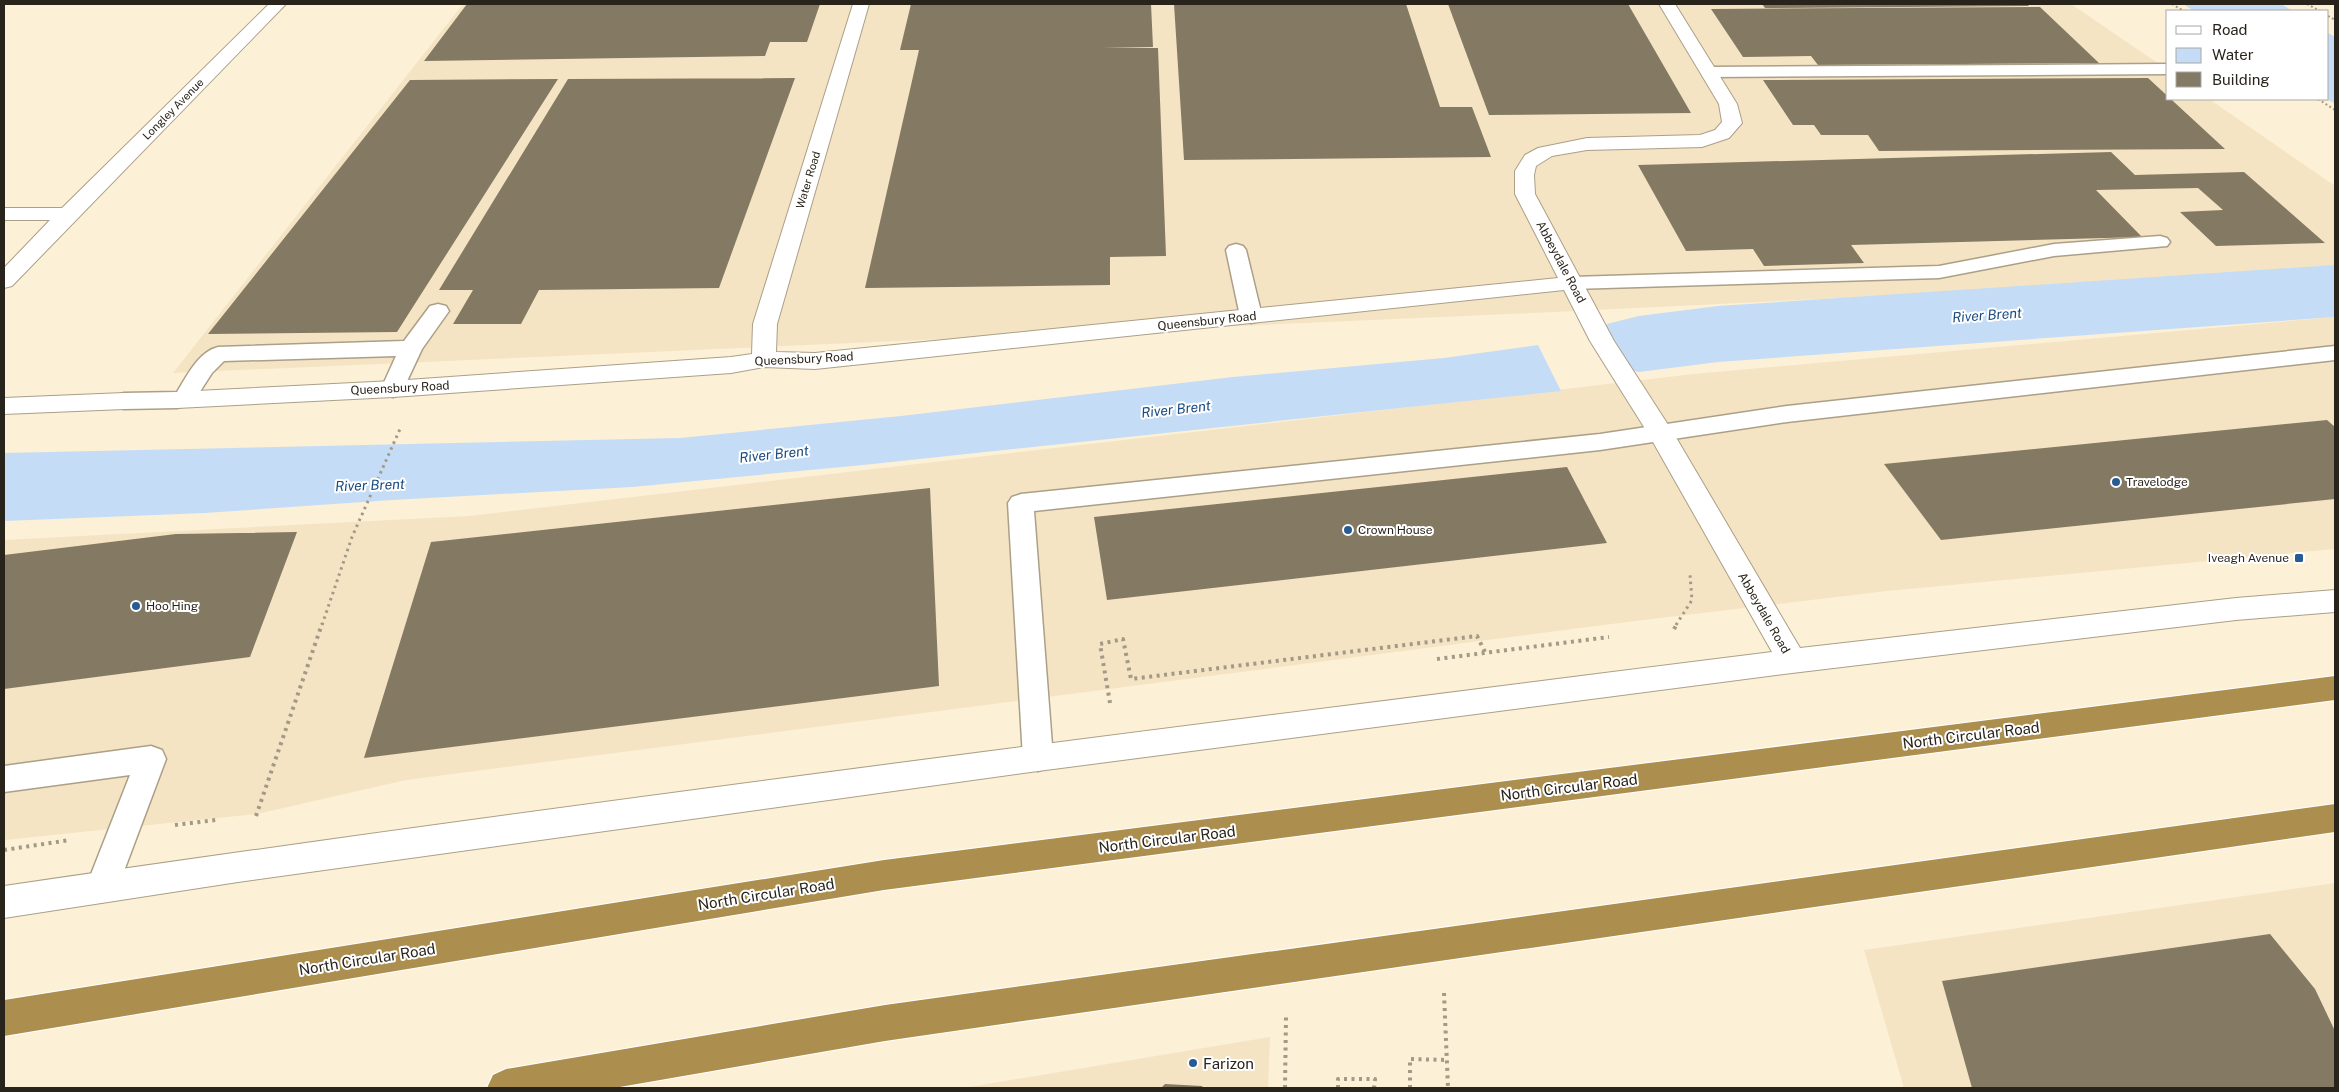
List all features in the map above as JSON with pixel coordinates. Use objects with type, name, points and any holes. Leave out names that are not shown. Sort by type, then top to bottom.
[{"type":"highway","name":"North Circular Road","points":[[4,1018],[884,875],[2335,688]]},
{"type":"highway","points":[[506,1088],[886,1023],[2335,818]]},
{"type":"street","name":"Longley Avenue","points":[[68,214],[278,4]]},
{"type":"street","name":"Water Road","points":[[764,359],[765,324],[861,4]]},
{"type":"street","name":"Abbeydale Road","points":[[1667,4],[1728,104],[1732,123],[1722,134],[1702,141],[1572,144],[1547,150],[1531,160],[1523,175],[1526,194],[1602,341],[1661,434],[1792,661]]},
{"type":"street","points":[[4,214],[68,214]]},
{"type":"street","points":[[4,281],[68,214]]},
{"type":"street","name":"Queensbury Road","points":[[181,399],[393,389],[731,365],[764,359],[815,361],[1572,283]]},
{"type":"street","name":"Queensbury Road","points":[[4,406],[124,401]]},
{"type":"street","points":[[4,902],[238,867],[1038,758],[1792,661],[2236,609],[2335,601]]},
{"type":"lane","points":[[1710,72],[2166,69]]},
{"type":"lane","points":[[1572,283],[1938,272],[2054,250],[2160,242]]},
{"type":"lane","points":[[1236,250],[1251,316]]},
{"type":"lane","points":[[393,389],[411,348],[438,311]]},
{"type":"lane","points":[[181,399],[204,368],[218,354],[411,348]]},
{"type":"lane","points":[[1038,758],[1021,503],[1661,434],[1786,414],[2335,353]]},
{"type":"lane","name":"Queensbury Road","points":[[124,401],[181,399]]},
{"type":"lane","points":[[4,780],[151,759],[102,887]]},
{"type":"path","points":[[2307,4],[2318,10]]},
{"type":"path","points":[[2320,100],[2335,110]]},
{"type":"path","points":[[238,867],[356,528],[390,451]]},
{"type":"path","points":[[1674,629],[1692,600],[1689,570]]},
{"type":"path","points":[[1110,703],[1100,644],[1123,639],[1131,679],[1477,636],[1485,652]]},
{"type":"path","points":[[1441,943],[1448,1088]]},
{"type":"path","points":[[1285,1088],[1288,965]]},
{"type":"path","points":[[1410,1088],[1410,1059],[1448,1060]]},
{"type":"path","points":[[1338,1088],[1338,1079],[1374,1079],[1374,1088]]},
{"type":"shaded area","points":[[463,4],[2071,4],[2166,69],[2166,100],[2210,100],[2335,186],[2335,274],[1533,313],[173,373]]},
{"type":"shaded area","points":[[2335,317],[2335,549],[1887,591],[1635,621],[406,780],[257,814],[4,840],[4,540],[469,516],[1694,374]]},
{"type":"shaded area","points":[[2335,883],[2335,1088],[1904,1088],[1864,950]]},
{"type":"shaded area","name":"Farizon","points":[[1270,1037],[1268,1088],[963,1088]]},
{"type":"water","points":[[2183,4],[2281,4],[2291,10],[2192,10]]},
{"type":"water","points":[[2329,34],[2335,37],[2335,104],[2329,100]]},
{"type":"water","points":[[1538,345],[1561,391],[863,465],[632,487],[392,500],[205,513],[4,521],[4,453],[680,438],[901,416],[1233,377],[1444,358]]},
{"type":"building","points":[[467,4],[820,4],[807,42],[770,42],[765,56],[424,61]]},
{"type":"building","points":[[911,4],[1151,4],[1153,47],[1103,48],[1158,48],[1166,256],[1110,257],[1110,285],[865,288],[919,50],[900,50]]},
{"type":"building","points":[[1174,4],[1406,4],[1440,107],[1472,107],[1491,157],[1184,160]]},
{"type":"building","points":[[1448,4],[1628,4],[1691,113],[1489,115]]},
{"type":"building","points":[[1762,4],[2027,4],[2029,6],[1765,8]]},
{"type":"building","points":[[2040,7],[2099,63],[1818,65],[1811,56],[1743,57],[1711,9]]},
{"type":"building","points":[[795,78],[719,288],[539,290],[521,324],[453,324],[473,290],[439,290],[568,79]]},
{"type":"building","points":[[2148,78],[2166,95],[2166,100],[2172,100],[2225,149],[1879,151],[1868,135],[1821,135],[1814,125],[1793,125],[1763,80]]},
{"type":"building","points":[[558,79],[397,332],[208,334],[410,80]]},
{"type":"building","points":[[2111,152],[2135,175],[2244,172],[2325,243],[2216,246],[2180,212],[2223,210],[2198,188],[2096,190],[2142,237],[1851,245],[1864,263],[1764,266],[1753,249],[1686,251],[1638,165]]},
{"type":"building","name":"Travelodge","points":[[2327,420],[2335,427],[2335,499],[1941,540],[1884,464]]},
{"type":"building","name":"Crown House","points":[[1567,467],[1607,543],[1107,600],[1094,517]]},
{"type":"building","points":[[930,488],[939,686],[364,758],[431,542]]},
{"type":"building","name":"Hoo Hing","points":[[297,532],[250,657],[4,689],[4,555],[176,534]]},
{"type":"building","points":[[2270,934],[2315,989],[2335,1031],[2335,1088],[1972,1088],[1942,981]]},
{"type":"building","points":[[1165,1084],[1202,1086],[1203,1088],[1161,1088]]},
{"type":"waterway","name":"River Brent","points":[[1639,344],[1718,334],[2335,291]]},
{"type":"place","name":"Travelodge","points":[[2116,482]]},
{"type":"place","name":"Crown House","points":[[1348,530]]},
{"type":"place","name":"Iveagh Avenue","points":[[2299,558]]},
{"type":"place","name":"Hoo Hing","points":[[136,606]]},
{"type":"place","name":"Farizon","points":[[1193,1063]]}]
